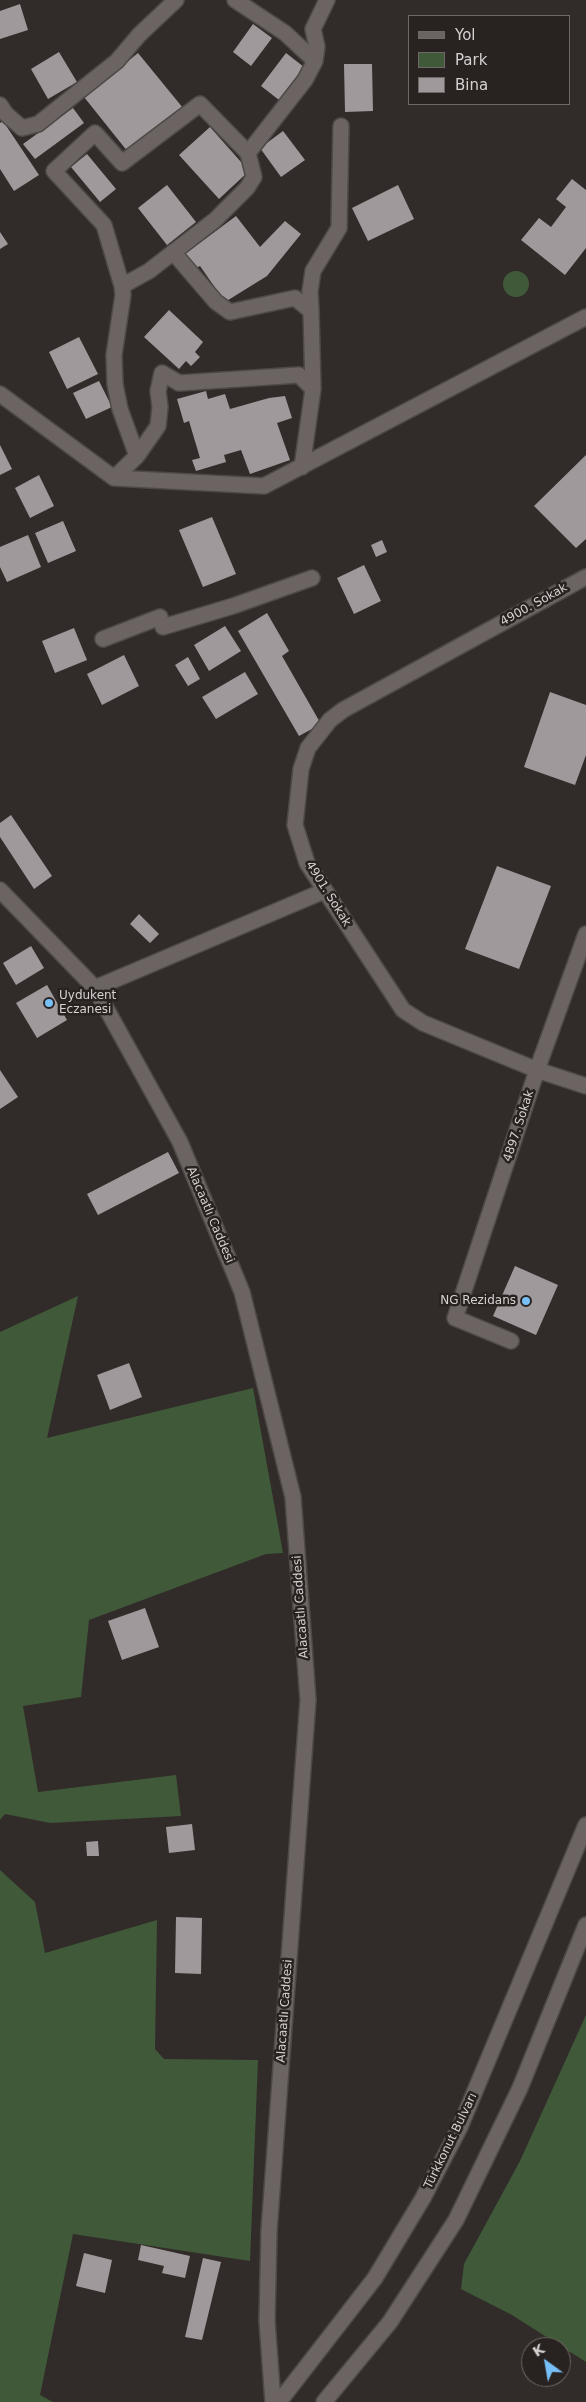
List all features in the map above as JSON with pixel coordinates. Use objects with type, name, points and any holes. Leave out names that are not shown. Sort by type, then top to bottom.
[{"type":"street","points":[[235,0],[285,34],[315,61]]},
{"type":"street","points":[[248,153],[306,80],[315,61],[317,47],[313,29],[328,0]]},
{"type":"street","points":[[0,105],[6,114],[22,128],[38,124],[117,61],[169,3]]},
{"type":"street","points":[[122,286],[149,272],[215,220],[247,188],[254,177],[248,153],[200,104],[122,163],[95,133],[54,171],[104,225],[122,286],[123,295],[114,355],[114,384],[120,409],[138,456]]},
{"type":"street","points":[[302,467],[313,389],[310,291],[313,271],[338,228],[342,126]]},
{"type":"street","points":[[173,252],[216,302],[230,312],[295,298],[311,311]]},
{"type":"street","points":[[0,394],[114,478],[264,486],[586,317]]},
{"type":"street","points":[[114,478],[138,456],[158,426],[160,407],[158,391],[162,373],[179,384],[299,375],[313,389]]},
{"type":"street","name":"4900. Sokak","points":[[483,634],[586,577]]},
{"type":"street","points":[[103,639],[162,622],[232,606],[312,578]]},
{"type":"street","name":"4901. Sokak","points":[[483,634],[343,710],[325,726],[310,744],[301,769],[295,825],[306,863],[403,1010],[423,1023],[537,1070],[586,1086]]},
{"type":"street","name":"Alacaatlı Caddesi","points":[[0,890],[96,988],[180,1142],[242,1292],[294,1497],[308,1700],[269,2241],[267,2321],[273,2402]]},
{"type":"street","points":[[96,988],[324,891]]},
{"type":"street","name":"4897. Sokak","points":[[511,1342],[455,1318],[537,1070],[586,934]]},
{"type":"street","name":"Türkkonut Bulvarı","points":[[279,2402],[375,2278],[423,2198],[460,2127],[586,1825]]},
{"type":"street","points":[[324,2402],[390,2322],[456,2220],[520,2088],[586,1925]]},
{"type":"green space","points":[[516,271],[525,275],[529,284],[525,293],[516,297],[507,293],[503,284],[507,275]]},
{"type":"green space","points":[[78,1296],[47,1438],[253,1388],[283,1553],[266,1554],[89,1620],[81,1697],[23,1706],[38,1792],[176,1775],[181,1816],[50,1823],[5,1814],[0,1820],[0,1332]]},
{"type":"green space","points":[[0,1870],[35,1902],[45,1953],[157,1920],[155,2049],[164,2059],[258,2060],[250,2261],[73,2234],[40,2395],[53,2402],[0,2402]]},
{"type":"green space","points":[[586,2015],[586,2362],[571,2352],[571,2337],[547,2337],[512,2315],[461,2289],[464,2264],[520,2161]]},
{"type":"building","points":[[20,4],[28,30],[0,39],[0,11]]},
{"type":"building","points":[[253,24],[272,38],[251,66],[233,52]]},
{"type":"building","points":[[59,52],[77,82],[48,99],[31,69]]},
{"type":"building","points":[[138,53],[183,108],[128,152],[84,97]]},
{"type":"building","points":[[286,53],[304,67],[279,100],[261,86]]},
{"type":"building","points":[[344,64],[372,64],[373,111],[345,112]]},
{"type":"building","points":[[73,108],[84,123],[35,159],[23,144]]},
{"type":"building","points":[[3,121],[39,175],[14,191],[0,169],[0,123]]},
{"type":"building","points":[[210,127],[249,171],[219,199],[179,155]]},
{"type":"building","points":[[283,131],[305,160],[281,177],[260,148]]},
{"type":"building","points":[[87,154],[116,189],[100,202],[71,167]]},
{"type":"building","points":[[572,179],[586,190],[586,248],[565,275],[521,240],[539,218],[551,227],[566,207],[556,199]]},
{"type":"building","points":[[167,185],[196,222],[167,245],[138,208]]},
{"type":"building","points":[[398,185],[414,219],[368,241],[352,208]]},
{"type":"building","points":[[236,216],[260,247],[285,221],[301,234],[267,276],[225,302],[200,266],[196,268],[185,254]]},
{"type":"building","points":[[0,232],[8,244],[0,249]]},
{"type":"building","points":[[169,310],[203,342],[195,352],[200,357],[191,366],[186,361],[179,369],[144,337]]},
{"type":"building","points":[[79,337],[98,374],[67,389],[49,352]]},
{"type":"building","points":[[99,381],[112,407],[86,419],[73,393]]},
{"type":"building","points":[[206,391],[208,399],[225,394],[230,409],[269,398],[285,396],[292,418],[277,423],[290,460],[250,474],[241,450],[224,455],[226,462],[196,471],[192,460],[200,458],[189,421],[184,423],[177,399]]},
{"type":"building","points":[[0,445],[12,469],[0,475]]},
{"type":"building","points":[[586,455],[586,539],[576,548],[534,506]]},
{"type":"building","points":[[39,475],[54,506],[30,518],[15,488]]},
{"type":"building","points":[[212,517],[236,574],[203,587],[179,530]]},
{"type":"building","points":[[63,521],[76,551],[48,563],[35,533]]},
{"type":"building","points":[[28,535],[41,567],[7,582],[0,567],[0,547]]},
{"type":"building","points":[[382,540],[387,552],[376,557],[371,545]]},
{"type":"building","points":[[364,565],[381,601],[354,614],[337,578]]},
{"type":"building","points":[[267,613],[289,651],[282,656],[321,724],[299,736],[238,631]]},
{"type":"building","points":[[225,626],[241,651],[209,671],[194,645]]},
{"type":"building","points":[[74,628],[87,660],[55,673],[42,641]]},
{"type":"building","points":[[124,655],[139,686],[102,705],[87,674]]},
{"type":"building","points":[[188,657],[200,679],[188,686],[175,665]]},
{"type":"building","points":[[245,672],[258,694],[216,719],[202,697]]},
{"type":"building","points":[[550,692],[586,705],[586,755],[575,785],[524,767]]},
{"type":"building","points":[[11,815],[52,876],[34,889],[0,837],[0,823]]},
{"type":"building","points":[[497,866],[551,886],[519,969],[465,949]]},
{"type":"building","points":[[139,914],[159,934],[150,943],[130,924]]},
{"type":"building","points":[[31,946],[44,968],[16,985],[3,963]]},
{"type":"building","points":[[47,985],[67,1020],[37,1038],[16,1003]]},
{"type":"building","points":[[0,1070],[18,1097],[0,1109]]},
{"type":"building","points":[[168,1152],[179,1173],[98,1215],[87,1194]]},
{"type":"building","name":"NG Rezidans","points":[[515,1266],[558,1285],[536,1335],[493,1316]]},
{"type":"building","points":[[129,1363],[142,1397],[110,1410],[97,1375]]},
{"type":"building","points":[[145,1608],[159,1647],[122,1660],[108,1621]]},
{"type":"building","points":[[192,1824],[195,1850],[169,1853],[166,1827]]},
{"type":"building","points":[[98,1841],[99,1856],[87,1856],[86,1842]]},
{"type":"building","points":[[176,1917],[202,1918],[201,1974],[175,1973]]},
{"type":"building","points":[[141,2245],[190,2256],[185,2278],[162,2273],[164,2266],[138,2260]]},
{"type":"building","points":[[84,2253],[112,2260],[105,2293],[76,2286]]},
{"type":"building","points":[[203,2258],[221,2262],[202,2340],[185,2337]]},
{"type":"place","name":"Uydukent Eczanesi","points":[[49,1003]]},
{"type":"place","name":"NG Rezidans","points":[[526,1301]]}]
